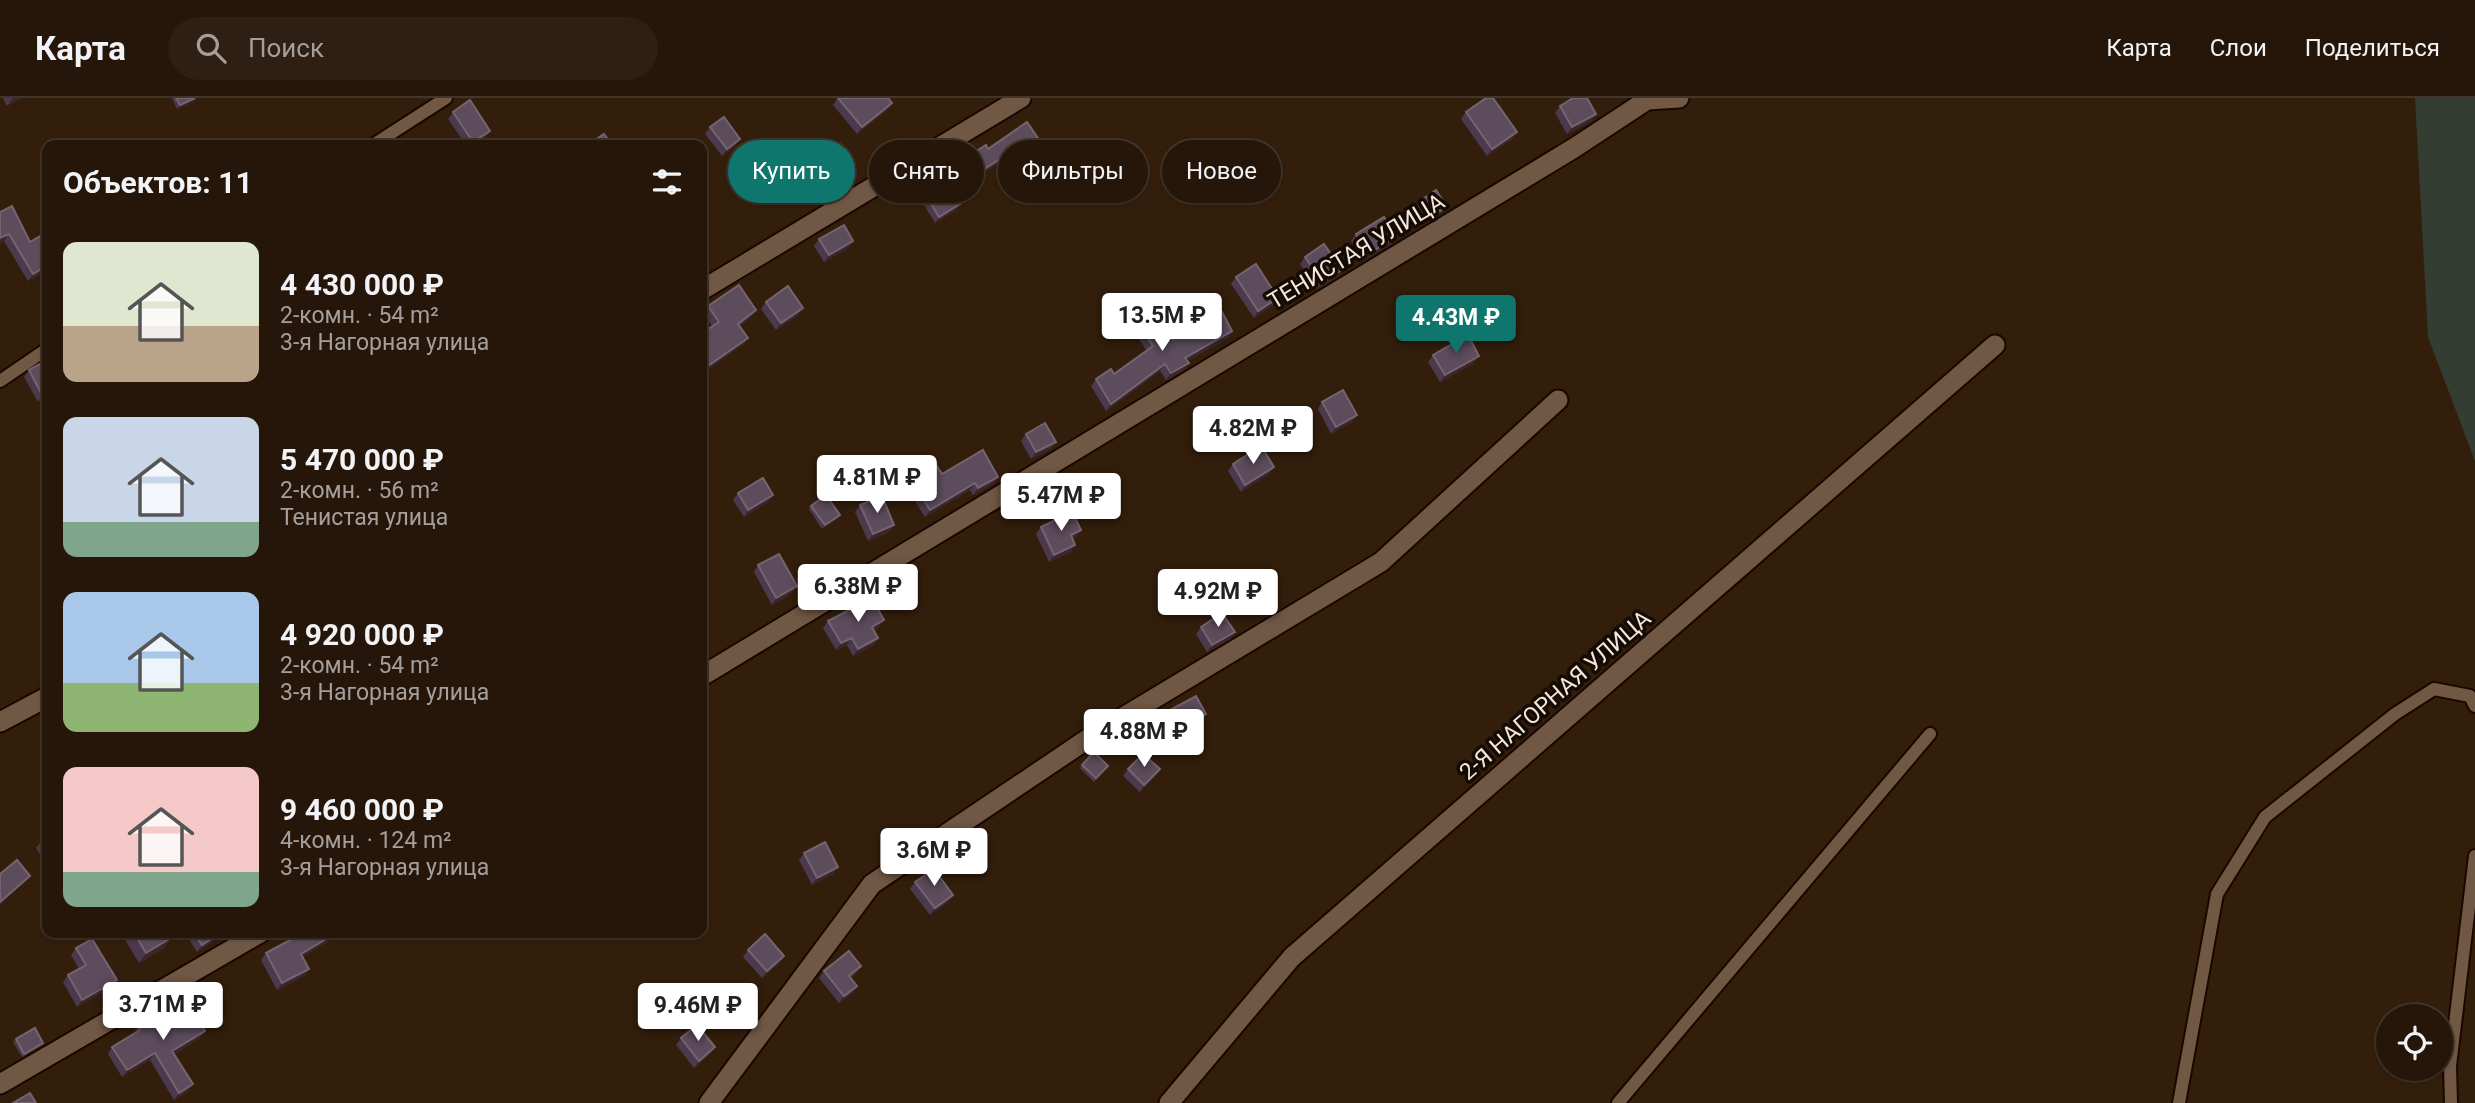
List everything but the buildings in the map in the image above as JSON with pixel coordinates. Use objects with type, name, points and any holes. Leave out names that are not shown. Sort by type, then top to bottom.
[{"type":"street","points":[[707,287],[1021,98]]},
{"type":"street","name":"ТЕНИСТАЯ УЛИЦА","points":[[707,673],[1574,148],[1647,100],[1679,98]]},
{"type":"street","name":"2-Я НАГОРНАЯ УЛИЦА","points":[[1169,1103],[1292,957],[1994,345]]},
{"type":"street","points":[[709,1103],[872,884],[1092,736],[1381,562],[1558,400]]},
{"type":"street","points":[[0,722],[42,700]]},
{"type":"street","points":[[0,1084],[251,938]]},
{"type":"lane","points":[[381,140],[446,98]]},
{"type":"lane","points":[[0,381],[42,352]]},
{"type":"lane","points":[[2179,1103],[2217,894],[2265,817],[2395,713],[2434,689],[2470,696],[2475,706]]},
{"type":"lane","points":[[1618,1103],[1930,734]]},
{"type":"lane","points":[[2451,1103],[2450,1066],[2475,856]]},
{"type":"green space","points":[[2415,98],[2475,98],[2475,461],[2428,337]]}]
